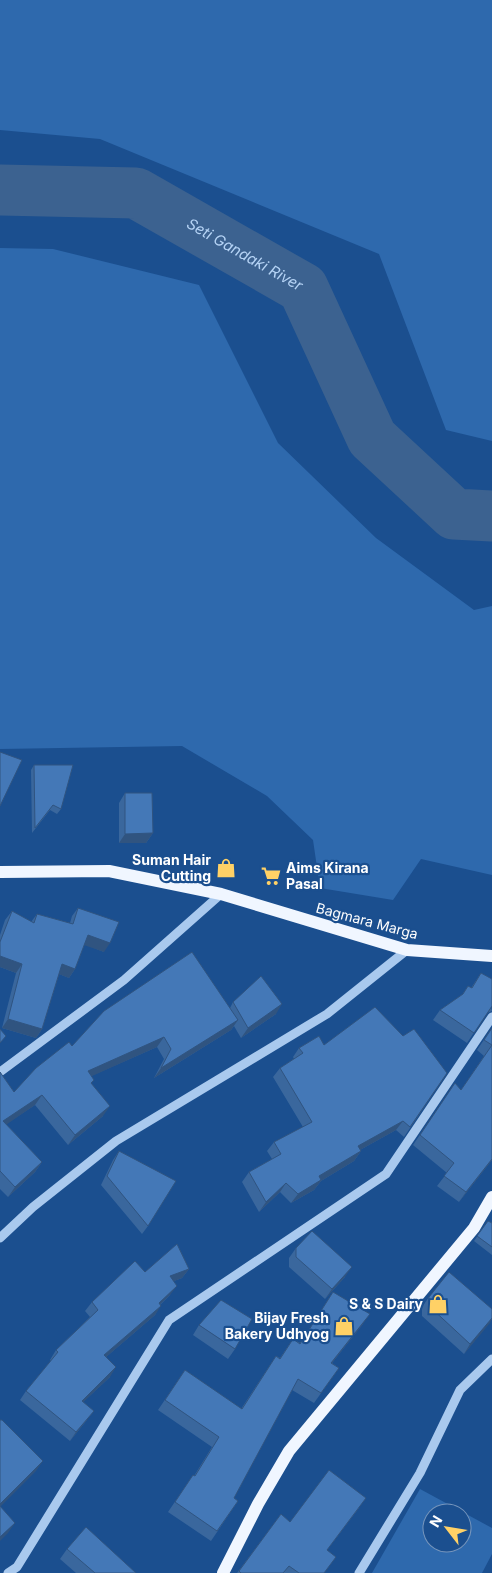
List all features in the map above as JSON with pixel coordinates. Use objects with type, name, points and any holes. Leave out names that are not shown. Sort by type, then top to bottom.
[{"type":"main road","name":"Bagmara Marga","points":[[0,872],[109,871],[221,894],[407,950],[492,956]]},
{"type":"main road","points":[[222,1573],[258,1504],[289,1451],[462,1244],[474,1228],[492,1197]]},
{"type":"street","points":[[0,1072],[124,980],[221,894]]},
{"type":"street","points":[[0,1238],[33,1207],[116,1141],[327,1014],[407,950]]},
{"type":"street","points":[[8,1573],[17,1567],[169,1320],[386,1174],[492,1017]]},
{"type":"street","points":[[358,1573],[420,1473],[460,1390],[492,1359]]},
{"type":"shaded area","points":[[0,0],[492,0],[492,441],[446,430],[379,254],[100,139],[0,130]]},
{"type":"shaded area","points":[[0,248],[53,249],[199,285],[278,443],[376,538],[474,610],[492,606],[492,875],[421,859],[393,900],[320,888],[313,840],[267,796],[182,746],[0,749]]},
{"type":"shaded area","points":[[420,1489],[446,1503],[422,1503],[422,1553],[472,1553],[472,1517],[492,1528],[492,1554],[482,1573],[372,1573]]},
{"type":"building","points":[[0,752],[22,760],[0,806]]},
{"type":"building","points":[[34,765],[73,765],[61,809],[53,805],[35,828]]},
{"type":"building","points":[[125,793],[152,793],[153,833],[125,834]]},
{"type":"building","points":[[78,908],[119,922],[110,943],[88,935],[75,969],[62,964],[42,1029],[8,1019],[22,964],[0,956],[0,942],[12,911],[34,923],[37,914],[73,924]]},
{"type":"building","points":[[192,952],[238,1020],[161,1068],[171,1049],[164,1037],[88,1071],[94,1080],[91,1083],[110,1106],[75,1135],[42,1095],[3,1121],[42,1162],[15,1187],[0,1171],[0,1072],[14,1092],[36,1068],[69,1042],[72,1046],[104,1011]]},
{"type":"building","points":[[481,973],[492,979],[492,1006],[474,1033],[440,1010],[463,994],[468,986],[472,988]]},
{"type":"building","points":[[261,976],[282,1004],[248,1028],[233,1002]]},
{"type":"building","points":[[375,1007],[403,1036],[414,1029],[447,1073],[410,1127],[403,1121],[358,1146],[361,1151],[319,1176],[321,1180],[298,1194],[286,1183],[266,1202],[249,1172],[281,1154],[274,1142],[312,1122],[280,1068],[303,1053],[299,1048],[319,1036],[324,1045]]},
{"type":"building","points":[[492,1028],[492,1045],[484,1040]]},
{"type":"building","points":[[0,1029],[6,1036],[0,1043]]},
{"type":"building","points":[[492,1045],[492,1159],[466,1192],[444,1176],[454,1163],[420,1135],[455,1083],[461,1090]]},
{"type":"building","points":[[119,1151],[176,1181],[148,1226],[107,1176]]},
{"type":"building","points":[[488,1221],[492,1223],[492,1247],[477,1236]]},
{"type":"building","points":[[312,1231],[352,1267],[332,1289],[296,1257],[296,1248]]},
{"type":"building","points":[[177,1244],[189,1269],[170,1276],[177,1286],[159,1303],[161,1306],[104,1355],[116,1367],[82,1401],[94,1411],[76,1432],[26,1391],[58,1352],[56,1350],[98,1310],[92,1302],[135,1261],[145,1272]]},
{"type":"building","points":[[449,1272],[492,1309],[492,1318],[470,1344],[429,1306],[429,1297]]},
{"type":"building","points":[[333,1292],[370,1314],[331,1363],[339,1368],[321,1393],[298,1379],[234,1498],[238,1501],[217,1531],[175,1502],[193,1475],[195,1476],[219,1437],[165,1400],[185,1370],[242,1409],[276,1356],[280,1359],[293,1339],[300,1344]]},
{"type":"building","points":[[221,1300],[252,1319],[235,1349],[199,1325]]},
{"type":"building","points":[[0,1420],[43,1461],[0,1504]]},
{"type":"building","points":[[329,1470],[366,1498],[327,1550],[336,1557],[324,1573],[299,1573],[289,1566],[283,1573],[241,1573],[239,1571],[281,1514],[290,1522]]},
{"type":"building","points":[[0,1506],[15,1523],[0,1537]]},
{"type":"building","points":[[86,1527],[136,1573],[95,1573],[67,1549]]},
{"type":"waterway","name":"Seti Gandaki River","points":[[0,190],[136,193],[303,288],[372,438],[454,514],[492,516]]},
{"type":"place","name":"Suman Hair Cutting","points":[[226,868]]},
{"type":"place","name":"Aims Kirana Pasal","points":[[271,876]]},
{"type":"place","name":"S & S Dairy","points":[[438,1304]]},
{"type":"place","name":"Bijay Fresh Bakery Udhyog","points":[[344,1326]]}]
